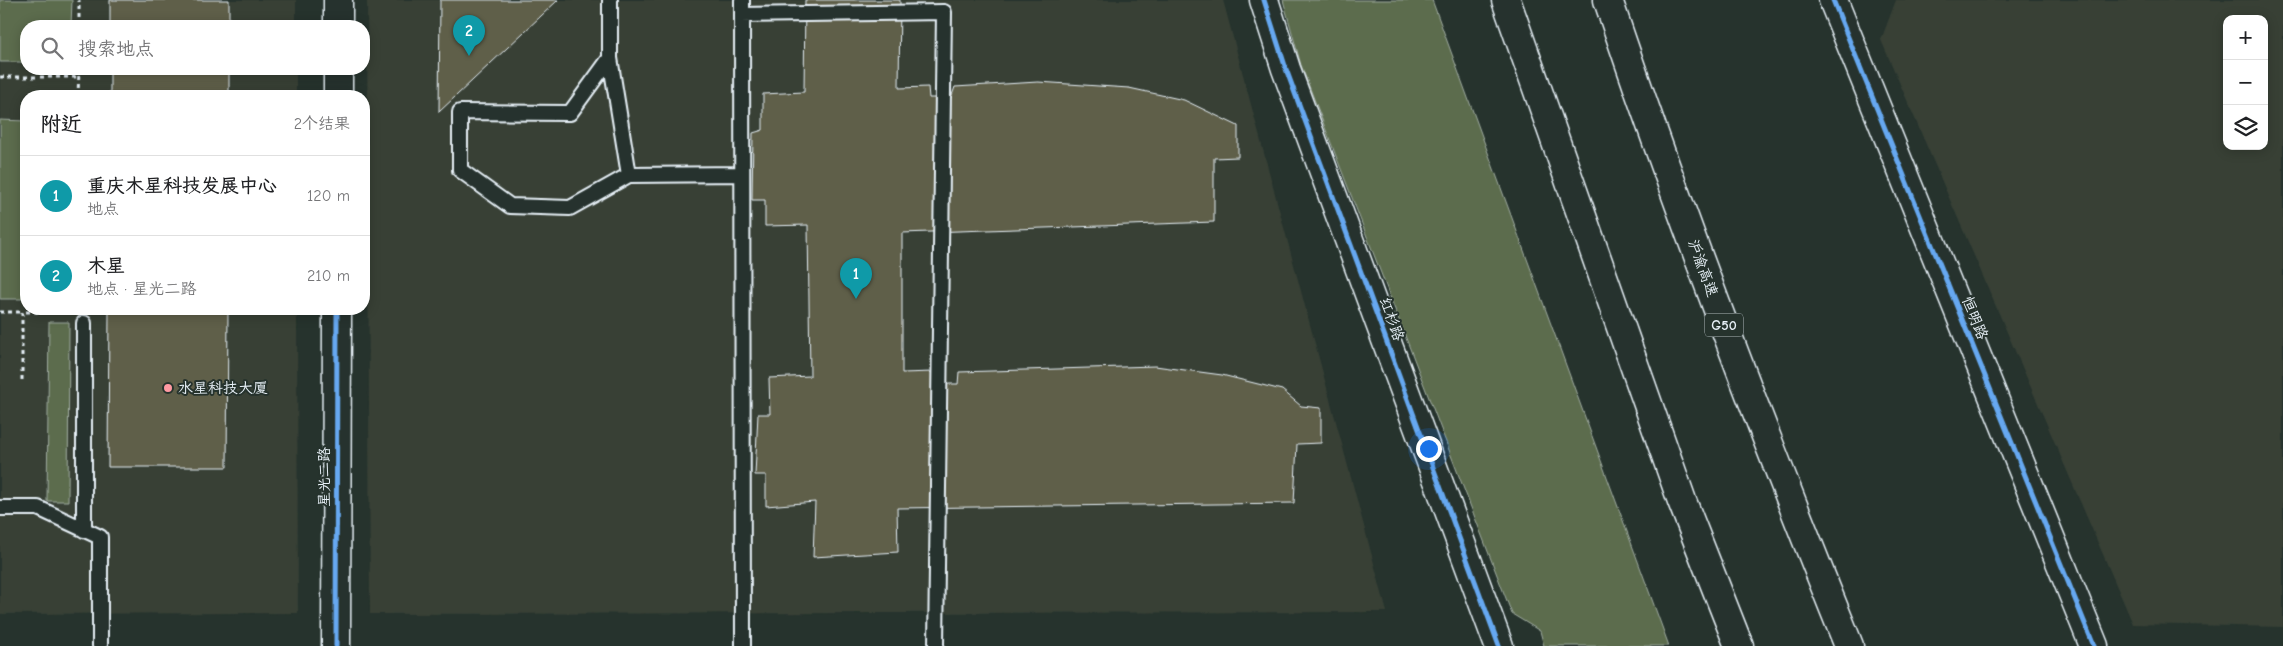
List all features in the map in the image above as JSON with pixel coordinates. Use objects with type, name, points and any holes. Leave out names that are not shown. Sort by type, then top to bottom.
[{"type":"main road","points":[[338,0],[338,20]]},
{"type":"main road","name":"红杉路","points":[[1264,0],[1289,78],[1499,646]]},
{"type":"main road","points":[[1506,0],[1682,501],[1739,646]]},
{"type":"main road","name":"沪渝高速","points":[[1608,0],[1650,126],[1775,461],[1849,646]]},
{"type":"main road","name":"恒明路","points":[[1833,0],[2094,646]]},
{"type":"main road","points":[[338,75],[338,90]]},
{"type":"main road","name":"星光二路","points":[[336,646],[337,315]]},
{"type":"lane","points":[[611,0],[610,58],[629,175]]},
{"type":"lane","points":[[742,0],[743,646]]},
{"type":"lane","points":[[742,15],[944,12],[936,646]]},
{"type":"lane","points":[[610,58],[570,112],[460,112],[460,170],[510,206],[570,208],[629,175],[742,174]]},
{"type":"lane","points":[[84,323],[84,530]]},
{"type":"lane","points":[[0,508],[38,508],[100,537],[100,646]]},
{"type":"path","points":[[79,0],[79,20]]},
{"type":"path","points":[[0,76],[79,77],[78,90]]},
{"type":"path","points":[[0,312],[20,312]]},
{"type":"path","points":[[22,315],[22,380]]},
{"type":"shaded area","points":[[0,0],[296,0],[296,20],[20,20],[20,75],[296,75],[296,90],[20,90],[20,315],[297,315],[298,613],[0,614]]},
{"type":"shaded area","points":[[367,0],[1223,0],[1387,612],[370,614],[370,90],[367,90],[367,75],[370,75],[370,20],[367,20]]},
{"type":"shaded area","points":[[1896,0],[2283,0],[2283,627],[2133,624],[1881,40]]},
{"type":"green space","points":[[0,0],[72,0],[71,20],[20,20],[20,62],[0,62]]},
{"type":"green space","points":[[1283,0],[1432,0],[1669,646],[1544,646],[1540,631],[1512,614],[1301,65]]},
{"type":"green space","points":[[0,120],[20,121],[20,299],[0,299]]},
{"type":"green space","points":[[49,322],[69,322],[68,501],[47,501]]},
{"type":"building","points":[[110,0],[229,0],[229,20],[110,20]]},
{"type":"building","points":[[440,0],[558,0],[439,112]]},
{"type":"building","points":[[805,0],[900,0],[899,88],[928,87],[929,98],[951,98],[955,87],[1038,82],[1129,88],[1184,100],[1238,126],[1238,157],[1214,158],[1214,222],[902,233],[902,373],[933,372],[933,384],[958,384],[959,372],[1155,366],[1222,375],[1282,390],[1301,406],[1321,408],[1321,443],[1297,444],[1294,503],[897,508],[898,552],[813,557],[815,502],[766,506],[766,475],[755,475],[758,414],[770,414],[769,378],[810,376],[808,225],[765,226],[765,200],[752,200],[753,133],[763,130],[763,94],[804,92]]},
{"type":"building","points":[[110,75],[229,75],[229,90],[110,90]]},
{"type":"building","name":"水星科技大厦","points":[[109,315],[228,315],[227,467],[108,467]]},
{"type":"cycle path","points":[[1264,0],[1286,69],[1499,646]]},
{"type":"cycle path","points":[[1833,0],[2094,646]]},
{"type":"cycle path","points":[[336,646],[337,315]]},
{"type":"place","name":"木星","points":[[469,56]]},
{"type":"place","name":"重庆木星科技发展中心","points":[[856,299]]},
{"type":"place","name":"水星科技大厦","points":[[168,388]]}]
